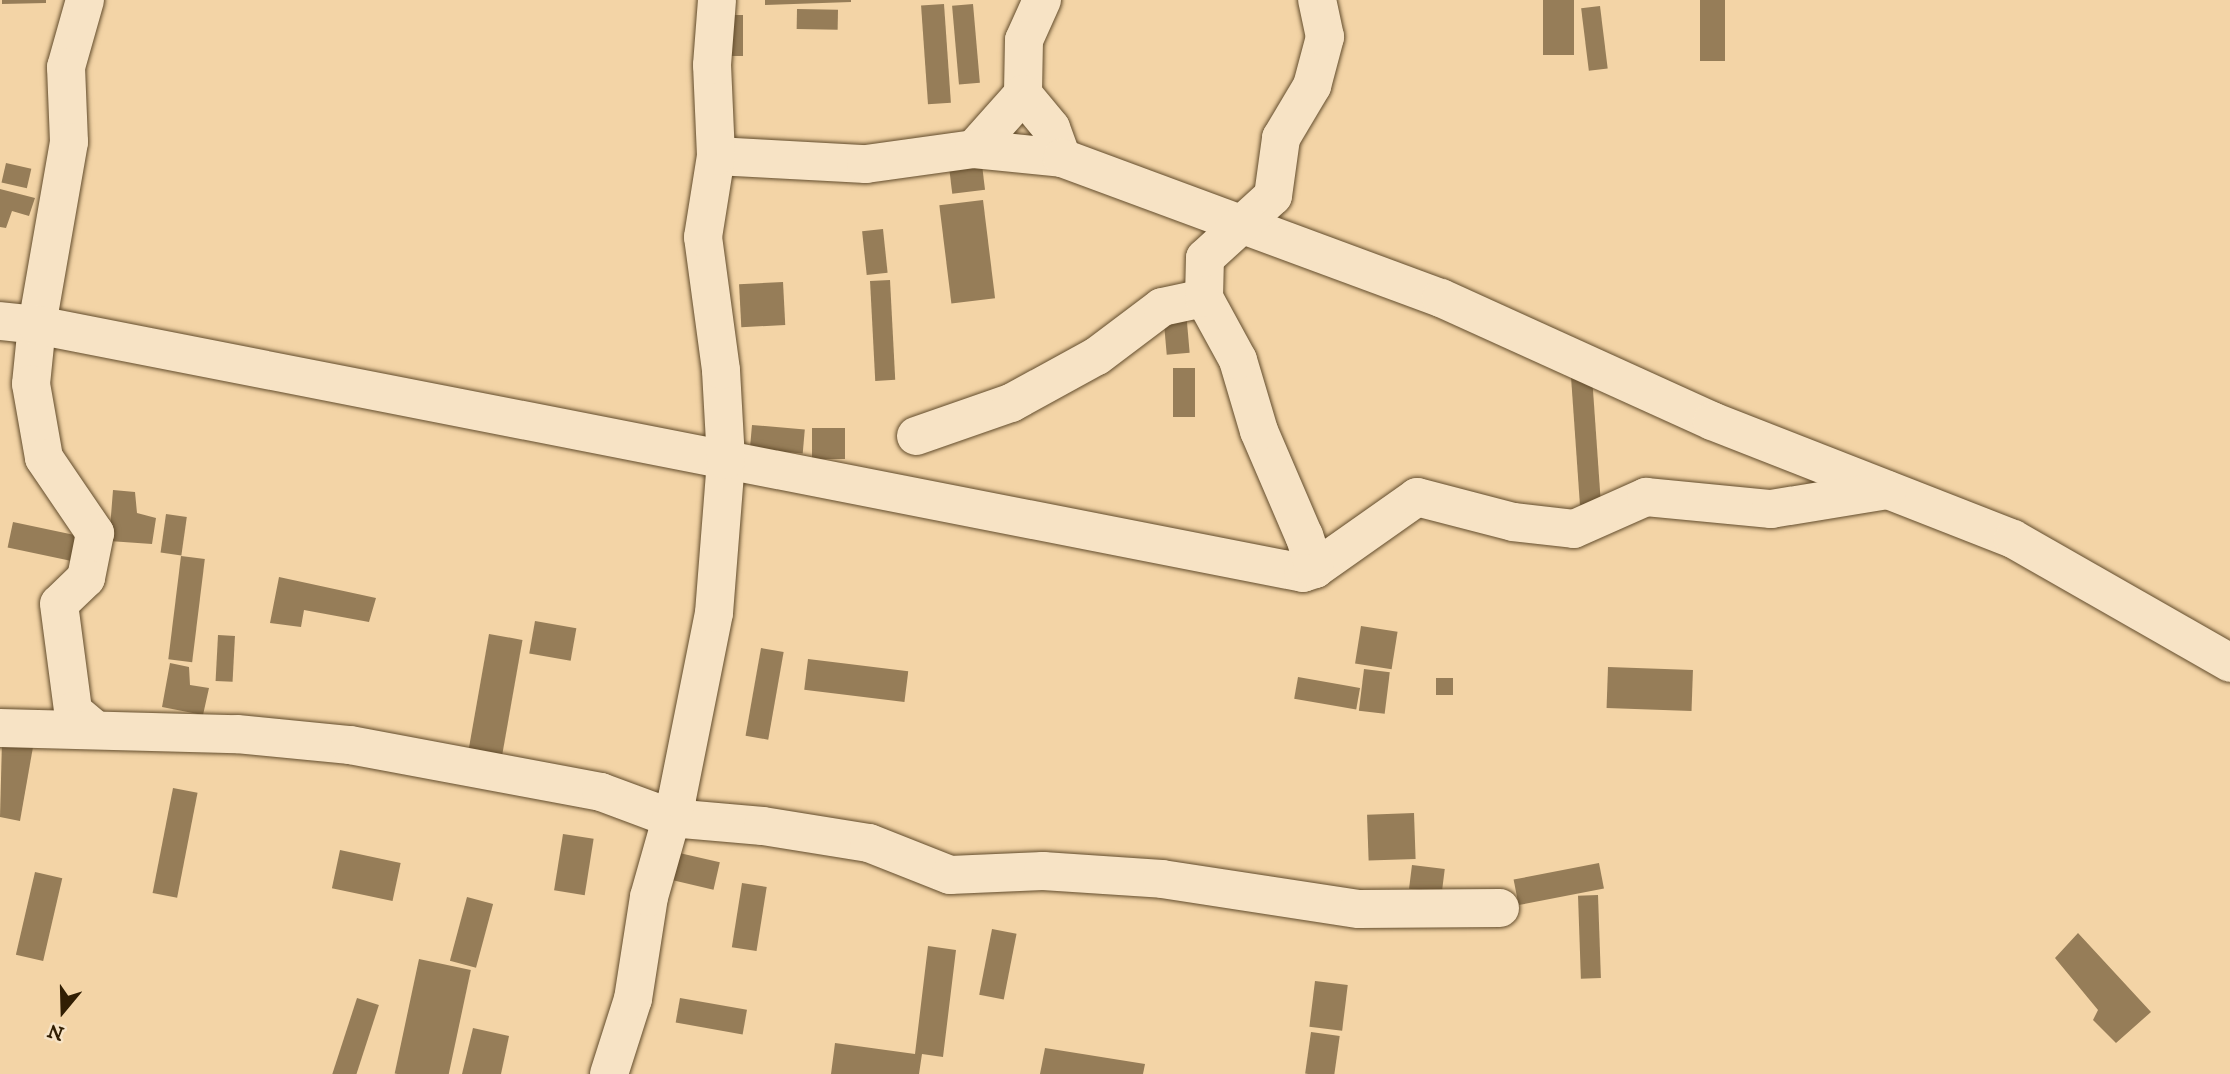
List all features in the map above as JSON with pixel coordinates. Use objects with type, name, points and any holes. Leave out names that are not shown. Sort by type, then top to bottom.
[{"type":"street","points":[[85,0],[66,66],[69,142],[37,325],[31,384],[44,458],[95,533],[86,578],[59,604],[73,711],[93,728]]},
{"type":"street","points":[[609,1074],[633,999],[649,897],[671,818],[714,613],[726,460],[721,370],[703,237],[716,156],[712,65],[717,0]]},
{"type":"street","points":[[1042,0],[1024,40],[1023,94],[1051,128],[1062,158]]},
{"type":"street","points":[[1205,258],[1273,196],[1281,138],[1312,86],[1325,37],[1317,0]]},
{"type":"street","points":[[974,149],[1023,94]]},
{"type":"street","points":[[716,156],[866,164],[974,149],[1062,158],[1441,299],[1712,421],[2013,539],[2230,663]]},
{"type":"street","points":[[1273,196],[1305,248]]},
{"type":"street","points":[[1192,206],[1205,258],[1204,298],[1238,360],[1259,432],[1304,536],[1315,569]]},
{"type":"street","points":[[916,436],[1011,403],[1097,356],[1162,307],[1204,298]]},
{"type":"street","points":[[0,321],[37,325],[1303,573],[1315,569],[1418,497],[1513,522],[1574,529],[1646,497],[1771,509],[1887,490]]},
{"type":"street","points":[[4,728],[67,674]]},
{"type":"street","points":[[4,728],[93,728],[237,734],[350,745],[601,792],[671,818],[763,826],[869,842],[950,875],[1043,871],[1162,879],[1359,909],[1500,908]]},
{"type":"building","points":[[2,0],[46,0],[46,3],[2,4]]},
{"type":"building","points":[[765,0],[851,0],[851,2],[765,5]]},
{"type":"building","points":[[1543,0],[1574,0],[1574,55],[1543,55]]},
{"type":"building","points":[[1700,0],[1725,0],[1725,61],[1700,61]]},
{"type":"building","points":[[944,4],[951,103],[928,104],[921,6]]},
{"type":"building","points":[[973,4],[980,83],[959,85],[952,6]]},
{"type":"building","points":[[1600,6],[1608,69],[1589,71],[1581,8]]},
{"type":"building","points":[[797,9],[838,10],[838,30],[797,29]]},
{"type":"building","points":[[723,15],[743,15],[743,56],[723,56]]},
{"type":"building","points":[[6,163],[31,169],[27,188],[2,182]]},
{"type":"building","points":[[982,165],[985,190],[952,194],[949,169]]},
{"type":"building","points":[[0,189],[35,198],[29,216],[12,211],[6,228],[0,227]]},
{"type":"building","points":[[983,200],[995,298],[951,304],[939,205]]},
{"type":"building","points":[[883,229],[888,273],[867,275],[862,231]]},
{"type":"building","points":[[890,280],[895,380],[875,381],[870,281]]},
{"type":"building","points":[[783,282],[785,325],[741,327],[739,284]]},
{"type":"building","points":[[1186,311],[1190,353],[1167,355],[1163,313]]},
{"type":"building","points":[[1173,368],[1195,368],[1195,417],[1173,417]]},
{"type":"building","points":[[1592,376],[1601,504],[1580,505],[1571,377]]},
{"type":"building","points":[[752,425],[805,430],[803,454],[750,449]]},
{"type":"building","points":[[812,428],[845,428],[845,459],[812,459]]},
{"type":"building","points":[[113,490],[135,492],[137,513],[156,518],[152,544],[109,541]]},
{"type":"building","points":[[166,514],[187,517],[181,556],[161,553]]},
{"type":"building","points":[[13,522],[80,536],[75,562],[8,547]]},
{"type":"building","points":[[181,556],[205,559],[192,662],[168,659]]},
{"type":"building","points":[[279,577],[376,598],[369,622],[304,610],[301,627],[270,623]]},
{"type":"building","points":[[535,621],[576,628],[571,661],[529,653]]},
{"type":"building","points":[[1361,626],[1398,632],[1392,669],[1355,664]]},
{"type":"building","points":[[489,634],[522,640],[501,759],[468,753]]},
{"type":"building","points":[[218,635],[235,636],[233,682],[216,681]]},
{"type":"building","points":[[761,648],[784,652],[768,740],[746,736]]},
{"type":"building","points":[[808,659],[908,671],[904,702],[804,690]]},
{"type":"building","points":[[170,663],[189,667],[190,685],[209,688],[203,715],[162,707]]},
{"type":"building","points":[[1608,667],[1693,670],[1692,711],[1607,708]]},
{"type":"building","points":[[1364,669],[1390,672],[1385,714],[1359,711]]},
{"type":"building","points":[[1298,677],[1360,688],[1356,710],[1294,699]]},
{"type":"building","points":[[1436,678],[1453,678],[1453,695],[1436,695]]},
{"type":"building","points":[[2,741],[33,747],[20,821],[0,817]]},
{"type":"building","points":[[173,788],[198,793],[177,898],[153,893]]},
{"type":"building","points":[[1414,813],[1416,859],[1369,861],[1367,815]]},
{"type":"building","points":[[563,834],[594,839],[585,895],[554,890]]},
{"type":"building","points":[[340,850],[401,863],[393,901],[332,888]]},
{"type":"building","points":[[675,852],[720,862],[714,890],[669,879]]},
{"type":"building","points":[[1599,863],[1604,889],[1519,905],[1514,880]]},
{"type":"building","points":[[1412,865],[1445,869],[1442,893],[1409,889]]},
{"type":"building","points":[[35,872],[62,878],[43,961],[16,955]]},
{"type":"building","points":[[742,883],[767,887],[757,951],[732,947]]},
{"type":"building","points":[[1598,895],[1601,978],[1581,979],[1578,896]]},
{"type":"building","points":[[467,897],[493,904],[476,968],[450,961]]},
{"type":"building","points":[[992,929],[1017,934],[1004,1000],[979,995]]},
{"type":"building","points":[[2078,933],[2151,1012],[2116,1043],[2093,1020],[2098,1010],[2055,958]]},
{"type":"building","points":[[928,946],[956,950],[943,1057],[922,1054],[919,1074],[831,1074],[835,1043],[915,1054]]},
{"type":"building","points":[[419,959],[471,970],[449,1074],[395,1073]]},
{"type":"building","points":[[1315,981],[1348,985],[1342,1031],[1309,1027]]},
{"type":"building","points":[[357,998],[379,1005],[356,1074],[332,1074]]},
{"type":"building","points":[[680,998],[747,1010],[743,1034],[676,1023]]},
{"type":"building","points":[[473,1028],[509,1036],[501,1074],[462,1074]]},
{"type":"building","points":[[1311,1032],[1340,1036],[1334,1074],[1305,1074]]},
{"type":"building","points":[[1045,1048],[1145,1064],[1143,1074],[1040,1074]]}]
